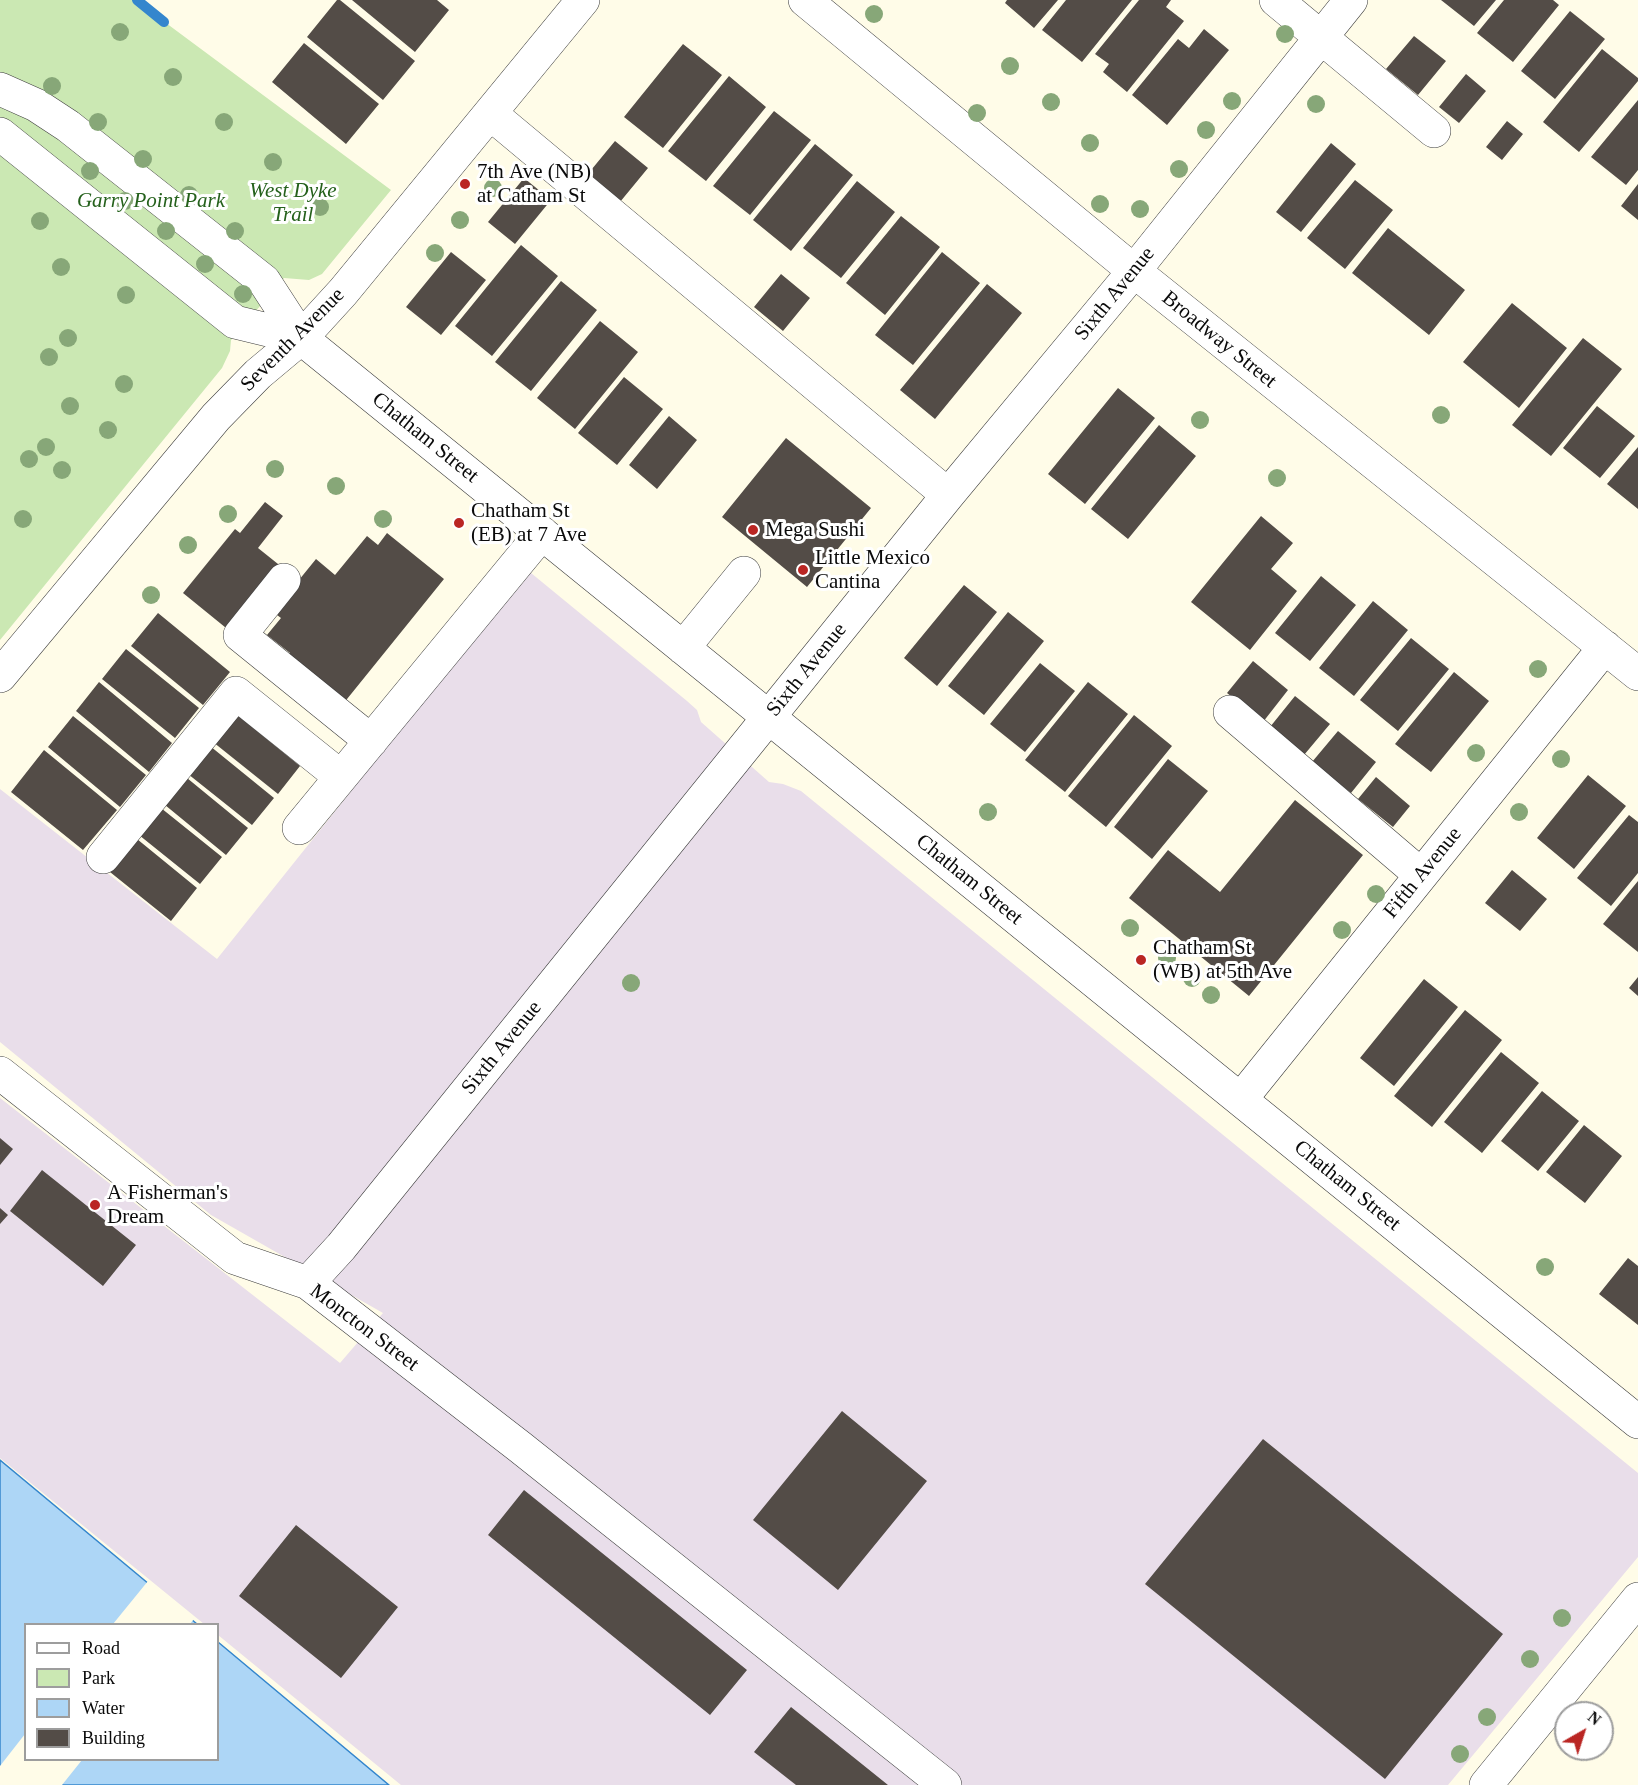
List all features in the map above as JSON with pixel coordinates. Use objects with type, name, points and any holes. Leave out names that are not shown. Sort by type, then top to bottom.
[{"type":"street","name":"Seventh Avenue","points":[[0,676],[216,417],[258,374],[302,338],[339,296],[583,0]]},
{"type":"street","name":"Broadway Street","points":[[805,0],[1134,271],[1638,674]]},
{"type":"street","points":[[1276,0],[1434,131]]},
{"type":"street","name":"Sixth Avenue","points":[[309,1283],[341,1247],[948,495],[1134,271],[1351,0]]},
{"type":"street","points":[[0,89],[36,105],[68,126],[264,281],[302,338]]},
{"type":"street","points":[[490,114],[948,495]]},
{"type":"street","points":[[0,134],[234,322],[302,338]]},
{"type":"street","name":"Chatham Street","points":[[302,338],[1638,1422]]},
{"type":"street","points":[[299,828],[542,533]]},
{"type":"street","points":[[683,648],[744,573]]},
{"type":"street","points":[[284,580],[240,635],[371,741]]},
{"type":"street","name":"Fifth Avenue","points":[[1241,1099],[1605,647]]},
{"type":"street","points":[[103,857],[236,693],[341,777]]},
{"type":"street","points":[[1230,712],[1421,875]]},
{"type":"street","name":"Moncton Street","points":[[0,1073],[235,1258],[309,1283],[520,1447],[945,1785]]},
{"type":"street","points":[[1487,1785],[1638,1599]]},
{"type":"shaded area","points":[[531,573],[687,701],[697,710],[701,722],[769,782],[783,784],[801,791],[1638,1473],[1638,1557],[1448,1785],[401,1785],[219,1636],[219,1623],[203,1623],[0,1458],[0,1098],[340,1363],[383,1313],[211,1215],[0,1042],[0,789],[217,959],[408,720]]},
{"type":"green space","name":"Garry Point Park","points":[[0,0],[135,0],[391,190],[322,274],[309,280],[284,278],[231,340],[230,351],[222,368],[0,640]]},
{"type":"water","points":[[0,1460],[196,1623],[24,1623],[24,1761],[219,1761],[219,1643],[389,1785],[0,1785]]},
{"type":"pier","points":[[148,1581],[194,1619],[191,1623],[114,1623]]},
{"type":"pier","points":[[24,1735],[24,1761],[81,1761],[62,1785],[0,1785],[0,1766]]},
{"type":"building","points":[[337,0],[340,0],[415,61],[383,100],[307,37]]},
{"type":"building","points":[[352,0],[437,0],[449,10],[415,52]]},
{"type":"building","points":[[1007,0],[1058,0],[1034,28],[1005,3]]},
{"type":"building","points":[[1066,0],[1132,0],[1082,62],[1042,30]]},
{"type":"building","points":[[1139,0],[1171,0],[1166,7],[1184,21],[1127,92],[1103,72],[1109,64],[1095,54]]},
{"type":"building","points":[[1441,0],[1496,0],[1474,26]]},
{"type":"building","points":[[1504,0],[1553,0],[1559,5],[1513,62],[1477,33]]},
{"type":"building","points":[[1570,11],[1605,39],[1555,99],[1521,71]]},
{"type":"building","points":[[1204,29],[1229,50],[1167,125],[1132,95],[1178,39],[1189,48]]},
{"type":"building","points":[[1414,36],[1446,61],[1418,95],[1386,69]]},
{"type":"building","points":[[304,43],[379,104],[346,144],[272,82]]},
{"type":"building","points":[[683,44],[722,75],[663,148],[624,117]]},
{"type":"building","points":[[1602,49],[1638,78],[1638,81],[1579,152],[1543,122]]},
{"type":"building","points":[[1466,74],[1486,91],[1459,123],[1439,107]]},
{"type":"building","points":[[729,76],[766,107],[706,181],[668,151]]},
{"type":"building","points":[[1638,100],[1638,170],[1626,185],[1591,157]]},
{"type":"building","points":[[774,111],[811,140],[750,215],[713,186]]},
{"type":"building","points":[[1507,121],[1523,134],[1502,160],[1486,147]]},
{"type":"building","points":[[615,141],[648,168],[620,202],[587,175]]},
{"type":"building","points":[[1331,143],[1356,164],[1301,232],[1276,212]]},
{"type":"building","points":[[815,144],[853,175],[791,251],[753,220]]},
{"type":"building","points":[[524,178],[551,200],[515,244],[488,222]]},
{"type":"building","points":[[1355,180],[1393,210],[1345,269],[1307,238]]},
{"type":"building","points":[[857,181],[895,212],[841,278],[803,248]]},
{"type":"building","points":[[1638,184],[1638,220],[1621,206]]},
{"type":"building","points":[[901,216],[940,247],[885,315],[846,283]]},
{"type":"building","points":[[1388,228],[1465,290],[1429,335],[1352,273]]},
{"type":"building","points":[[521,245],[558,276],[492,356],[455,326]]},
{"type":"building","points":[[451,252],[486,280],[441,335],[406,307]]},
{"type":"building","points":[[942,252],[980,283],[913,365],[875,335]]},
{"type":"building","points":[[781,274],[810,298],[783,331],[754,307]]},
{"type":"building","points":[[561,281],[597,310],[531,391],[495,362]]},
{"type":"building","points":[[987,284],[1022,313],[935,419],[900,390]]},
{"type":"building","points":[[1512,303],[1567,348],[1519,408],[1463,362]]},
{"type":"building","points":[[600,321],[638,352],[575,429],[537,398]]},
{"type":"building","points":[[1583,338],[1622,369],[1551,456],[1512,425]]},
{"type":"building","points":[[624,377],[663,409],[617,465],[578,433]]},
{"type":"building","points":[[1118,388],[1155,418],[1085,504],[1048,474]]},
{"type":"building","points":[[1597,406],[1635,436],[1600,478],[1563,448]]},
{"type":"building","points":[[669,416],[697,440],[657,489],[629,465]]},
{"type":"building","points":[[1159,425],[1196,456],[1128,539],[1091,509]]},
{"type":"building","points":[[786,438],[871,508],[807,587],[722,517]]},
{"type":"building","points":[[1638,447],[1638,509],[1607,484]]},
{"type":"building","points":[[265,502],[283,516],[258,548],[283,568],[231,632],[183,593],[235,529],[240,533]]},
{"type":"building","points":[[1261,516],[1293,543],[1271,569],[1297,591],[1250,650],[1191,602]]},
{"type":"building","points":[[387,533],[444,579],[343,704],[286,658],[290,653],[267,635],[281,618],[273,612],[316,559],[335,575],[367,536],[378,545]]},
{"type":"building","points":[[1321,576],[1356,605],[1310,661],[1275,633]]},
{"type":"building","points":[[964,585],[997,612],[937,686],[904,658]]},
{"type":"building","points":[[1373,601],[1408,630],[1354,696],[1319,668]]},
{"type":"building","points":[[1008,612],[1044,641],[984,715],[948,686]]},
{"type":"building","points":[[158,613],[230,672],[203,705],[131,646]]},
{"type":"building","points":[[1411,638],[1449,669],[1398,731],[1360,700]]},
{"type":"building","points":[[126,649],[199,708],[175,738],[102,679]]},
{"type":"building","points":[[1253,661],[1288,690],[1263,722],[1227,693]]},
{"type":"building","points":[[1040,663],[1075,691],[1025,752],[990,724]]},
{"type":"building","points":[[1454,672],[1489,701],[1431,772],[1395,744]]},
{"type":"building","points":[[99,682],[172,743],[149,772],[76,711]]},
{"type":"building","points":[[1088,682],[1128,714],[1065,792],[1025,760]]},
{"type":"building","points":[[1295,696],[1330,724],[1304,755],[1270,727]]},
{"type":"building","points":[[236,714],[300,766],[278,794],[213,742]]},
{"type":"building","points":[[1134,715],[1172,746],[1106,827],[1068,796]]},
{"type":"building","points":[[73,716],[146,775],[120,807],[48,747]]},
{"type":"building","points":[[1338,731],[1376,762],[1351,793],[1312,762]]},
{"type":"building","points":[[210,746],[274,798],[252,825],[188,774]]},
{"type":"building","points":[[44,750],[117,810],[83,850],[11,792]]},
{"type":"building","points":[[1168,759],[1208,791],[1152,859],[1114,827]]},
{"type":"building","points":[[1588,775],[1626,806],[1574,869],[1537,838]]},
{"type":"building","points":[[1376,777],[1410,806],[1393,827],[1358,799]]},
{"type":"building","points":[[187,778],[248,828],[226,855],[165,805]]},
{"type":"building","points":[[1295,800],[1363,855],[1249,996],[1129,898],[1168,850],[1220,892]]},
{"type":"building","points":[[161,808],[222,857],[200,884],[139,835]]},
{"type":"building","points":[[1629,815],[1638,822],[1638,873],[1611,906],[1577,878]]},
{"type":"building","points":[[137,839],[197,888],[171,921],[110,872]]},
{"type":"building","points":[[1512,870],[1547,899],[1520,931],[1485,903]]},
{"type":"building","points":[[1638,881],[1638,952],[1603,924]]},
{"type":"building","points":[[1638,977],[1638,996],[1629,988]]},
{"type":"building","points":[[1424,979],[1458,1007],[1394,1086],[1360,1058]]},
{"type":"building","points":[[1465,1010],[1502,1040],[1432,1127],[1394,1096]]},
{"type":"building","points":[[1501,1052],[1539,1083],[1482,1153],[1444,1122]]},
{"type":"building","points":[[1542,1091],[1579,1121],[1538,1171],[1501,1141]]},
{"type":"building","points":[[1584,1125],[1622,1156],[1585,1203],[1546,1172]]},
{"type":"building","points":[[0,1138],[13,1149],[0,1165]]},
{"type":"building","points":[[42,1170],[136,1245],[103,1286],[10,1211]]},
{"type":"building","points":[[0,1208],[8,1215],[0,1224]]},
{"type":"building","points":[[1628,1258],[1638,1266],[1638,1325],[1599,1294]]},
{"type":"building","points":[[842,1411],[927,1481],[838,1590],[753,1520]]},
{"type":"building","points":[[1263,1439],[1503,1634],[1385,1779],[1145,1584]]},
{"type":"building","points":[[524,1490],[747,1670],[710,1715],[488,1535]]},
{"type":"building","points":[[296,1525],[398,1607],[341,1678],[239,1596]]},
{"type":"building","points":[[791,1707],[888,1785],[796,1785],[754,1752]]},
{"type":"waterway","points":[[137,0],[164,22]]},
{"type":"place","name":"7th Ave (NB) at Catham St","points":[[465,184]]},
{"type":"place","name":"Chatham St (EB) at 7 Ave","points":[[459,523]]},
{"type":"place","name":"Mega Sushi","points":[[753,530]]},
{"type":"place","name":"Little Mexico Cantina","points":[[803,570]]},
{"type":"place","name":"Chatham St (WB) at 5th Ave","points":[[1141,960]]},
{"type":"place","name":"A Fisherman's Dream","points":[[95,1205]]},
{"type":"park label","name":"West Dyke Trail","points":[[293,203]]}]
